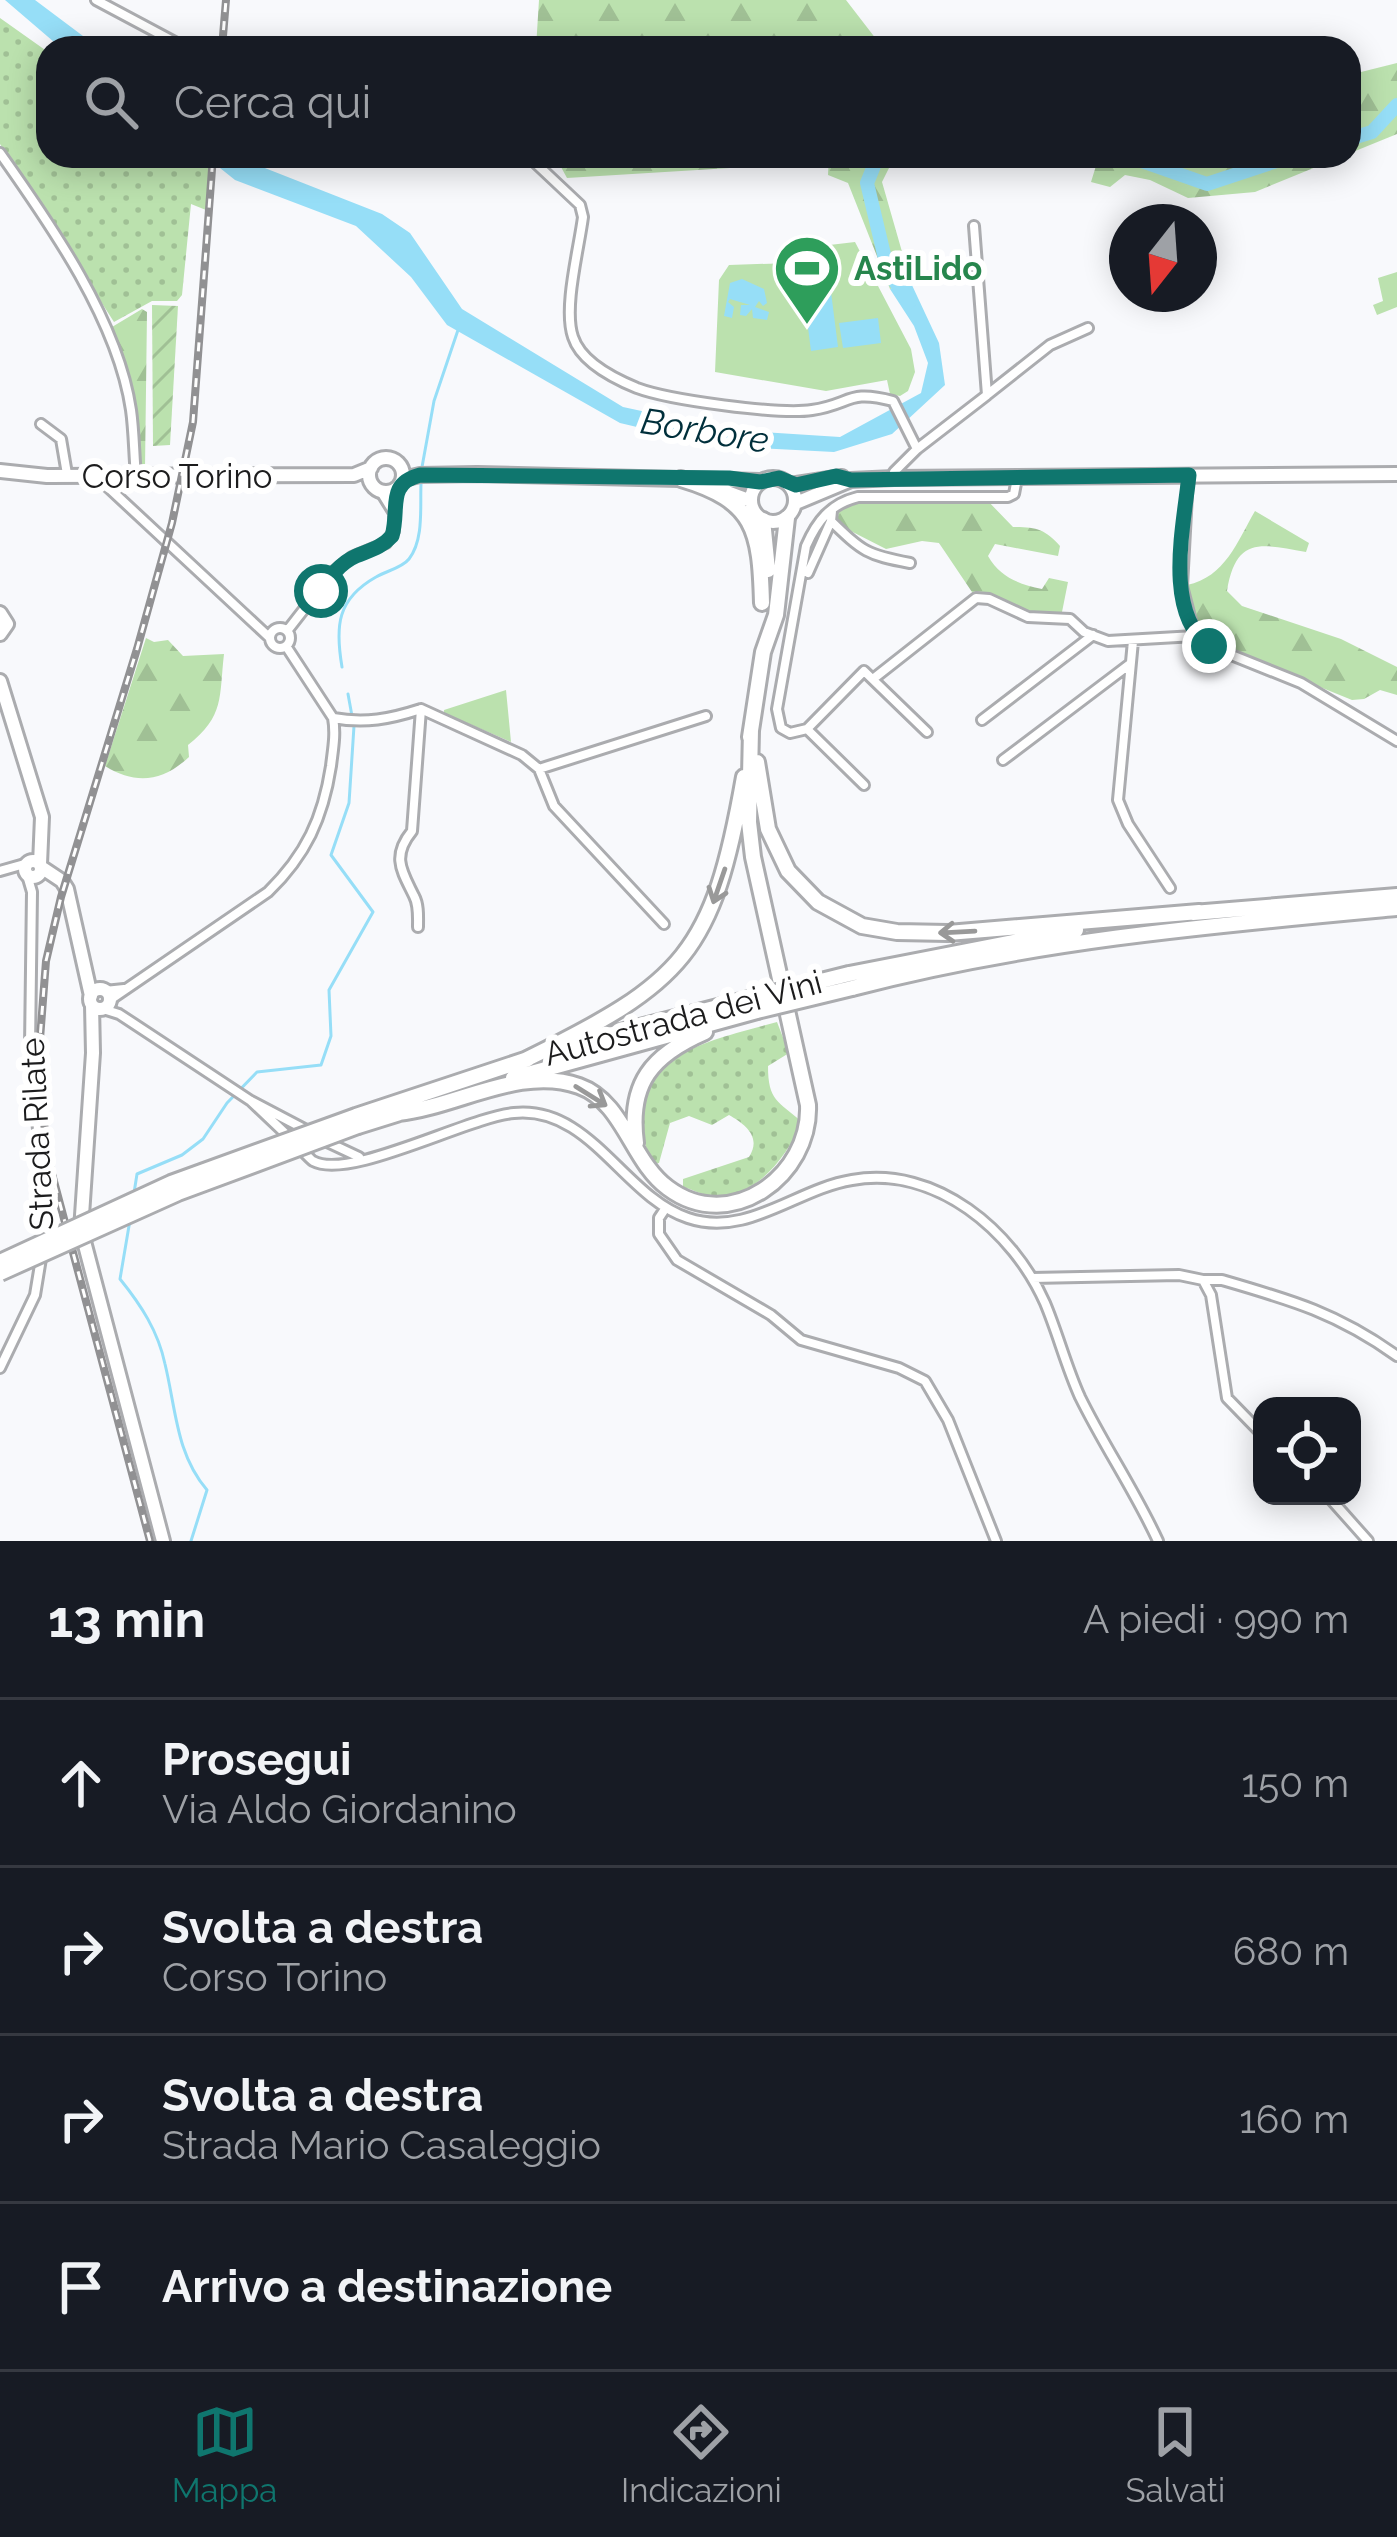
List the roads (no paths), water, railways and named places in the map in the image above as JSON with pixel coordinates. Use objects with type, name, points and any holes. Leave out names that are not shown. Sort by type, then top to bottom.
[{"type":"highway","points":[[525,1060],[621,1011],[670,974],[707,916],[727,862],[763,652],[758,548],[743,511],[714,489],[681,479]]},
{"type":"highway","points":[[763,652],[776,615],[787,518]]},
{"type":"highway","points":[[762,603],[769,552],[763,520]]},
{"type":"highway","points":[[752,730],[775,848],[801,887],[855,923],[897,932],[948,933],[1199,912]]},
{"type":"highway","points":[[398,1113],[425,1110],[507,1085],[548,1080],[580,1086],[603,1099],[651,1175],[674,1193],[702,1204],[729,1205],[754,1197],[779,1180],[795,1161],[807,1129],[804,1082],[753,857],[749,822],[752,730]]},
{"type":"highway","name":"Autostrada dei Vini","points":[[0,1262],[171,1183],[525,1060],[1035,936],[1199,912],[1397,896]]},
{"type":"highway","name":"Autostrada dei Vini","points":[[851,981],[1178,927],[1397,908]]},
{"type":"highway","points":[[637,1154],[636,1095],[649,1068],[671,1048],[755,1004]]},
{"type":"highway","name":"Autostrada dei Vini","points":[[0,1274],[178,1193],[357,1121],[398,1113],[755,1004]]},
{"type":"main road","name":"Corso Torino","points":[[0,471],[68,476],[354,475],[387,480],[420,475],[760,482],[779,478],[790,485],[836,476],[851,480]]},
{"type":"main road","name":"Corso Torino","points":[[796,503],[851,480],[1397,475]]},
{"type":"main road","name":"Corso Torino","points":[[681,479],[716,485],[751,501]]},
{"type":"main road","points":[[760,482],[751,501],[763,520],[776,522],[787,518],[796,503],[790,485]]},
{"type":"main road","points":[[0,613],[7,624],[0,635]]},
{"type":"main road","points":[[0,681],[42,817],[40,845],[31,869],[66,885],[87,976],[108,1001],[93,1024],[81,1230],[163,1541]]},
{"type":"street","points":[[96,0],[164,36]]},
{"type":"street","points":[[0,153],[70,262],[108,334],[131,410],[136,476]]},
{"type":"street","points":[[541,168],[580,205],[583,218],[570,320],[574,341],[589,360],[640,389],[700,400],[812,410],[863,394],[893,401],[915,444]]},
{"type":"street","points":[[974,226],[987,395]]},
{"type":"street","points":[[894,478],[915,444],[1050,346],[1088,328]]},
{"type":"street","points":[[40,424],[61,439],[68,476]]},
{"type":"street","points":[[1189,475],[1181,586],[1195,636],[1300,683],[1397,741]]},
{"type":"street","points":[[96,476],[277,648],[286,646]]},
{"type":"street","points":[[927,732],[864,671],[800,734],[781,728],[777,709],[806,546],[817,524],[839,502],[858,497],[1008,497],[1014,494],[1018,477]]},
{"type":"street","points":[[287,632],[333,572],[352,557],[386,543],[394,531],[387,480]]},
{"type":"street","points":[[808,573],[832,509]]},
{"type":"street","points":[[831,521],[872,556],[910,563]]},
{"type":"street","points":[[872,679],[976,598],[1028,617],[1070,619],[1093,635],[1132,641],[1195,636]]},
{"type":"street","points":[[270,638],[278,628],[287,632],[286,646]]},
{"type":"street","points":[[982,720],[1093,635]]},
{"type":"street","points":[[1132,641],[1118,800],[1128,824],[1170,887]]},
{"type":"street","points":[[286,646],[337,718],[322,813],[310,842],[268,892],[108,1001],[251,1100],[339,1151],[367,1158]]},
{"type":"street","points":[[1003,760],[1130,664]]},
{"type":"street","points":[[337,718],[388,720],[421,709],[522,755],[539,769],[554,806],[664,924]]},
{"type":"street","points":[[418,927],[417,900],[400,874],[403,842],[412,830],[421,709]]},
{"type":"street","points":[[539,769],[706,716]]},
{"type":"street","points":[[807,729],[864,785]]},
{"type":"street","points":[[0,871],[31,869]]},
{"type":"street","name":"Strada Rilate","points":[[0,1368],[35,1294],[46,1222],[30,1047],[31,869]]},
{"type":"street","points":[[251,1100],[312,1161],[344,1164],[514,1113],[545,1115],[595,1144],[665,1209],[693,1220],[746,1221],[833,1183],[862,1178],[913,1184],[963,1204],[986,1220],[1032,1278],[1081,1398],[1158,1541]]},
{"type":"street","points":[[665,1209],[659,1218],[659,1234],[677,1260],[771,1315],[801,1340],[899,1368],[925,1381],[948,1420],[996,1541]]},
{"type":"street","points":[[1032,1278],[1179,1275],[1222,1280],[1326,1312],[1397,1356]]},
{"type":"street","points":[[1203,1280],[1211,1295],[1227,1398],[1253,1425]]},
{"type":"street","points":[[1336,1505],[1368,1541]]},
{"type":"water","points":[[5,0],[35,0],[83,36],[47,36]]},
{"type":"water","points":[[220,168],[265,168],[382,214],[410,233],[462,309],[623,407],[730,430],[840,437],[921,393],[928,363],[914,326],[890,289],[911,283],[939,343],[945,385],[892,434],[834,452],[717,446],[620,423],[447,325],[411,277],[356,226],[235,180]]},
{"type":"water","points":[[742,279],[764,289],[767,303],[763,306],[759,301],[755,307],[769,312],[767,320],[753,318],[752,309],[740,315],[741,305],[750,305],[730,299],[732,318],[724,316],[730,283]]},
{"type":"water","points":[[831,292],[838,347],[811,351],[804,296]]},
{"type":"water","points":[[878,318],[881,343],[843,348],[839,323]]},
{"type":"waterway","name":"Borbore","points":[[1361,135],[1372,132],[1397,105]]},
{"type":"waterway","name":"Borbore","points":[[873,168],[867,183],[888,271],[909,302]]},
{"type":"waterway","name":"Borbore","points":[[1161,168],[1207,184],[1256,168]]},
{"type":"waterway","points":[[422,467],[434,401],[458,330]]},
{"type":"waterway","points":[[342,667],[339,626],[346,604],[363,586],[409,559],[419,533],[421,484]]},
{"type":"waterway","points":[[348,694],[352,716]]},
{"type":"waterway","points":[[134,1193],[137,1174],[182,1155],[203,1139],[227,1103],[257,1072],[321,1065],[331,1036],[329,990],[373,912],[331,855],[349,803],[354,726]]},
{"type":"waterway","points":[[130,1220],[120,1279],[158,1340],[183,1446],[207,1490],[191,1541]]},
{"type":"railway","points":[[223,36],[226,0]]},
{"type":"railway","points":[[150,1541],[51,1170],[39,1052],[46,961],[61,897],[137,649],[172,523],[193,422],[212,168]]},
{"type":"place","name":"AstiLido","points":[[807,327]]}]
